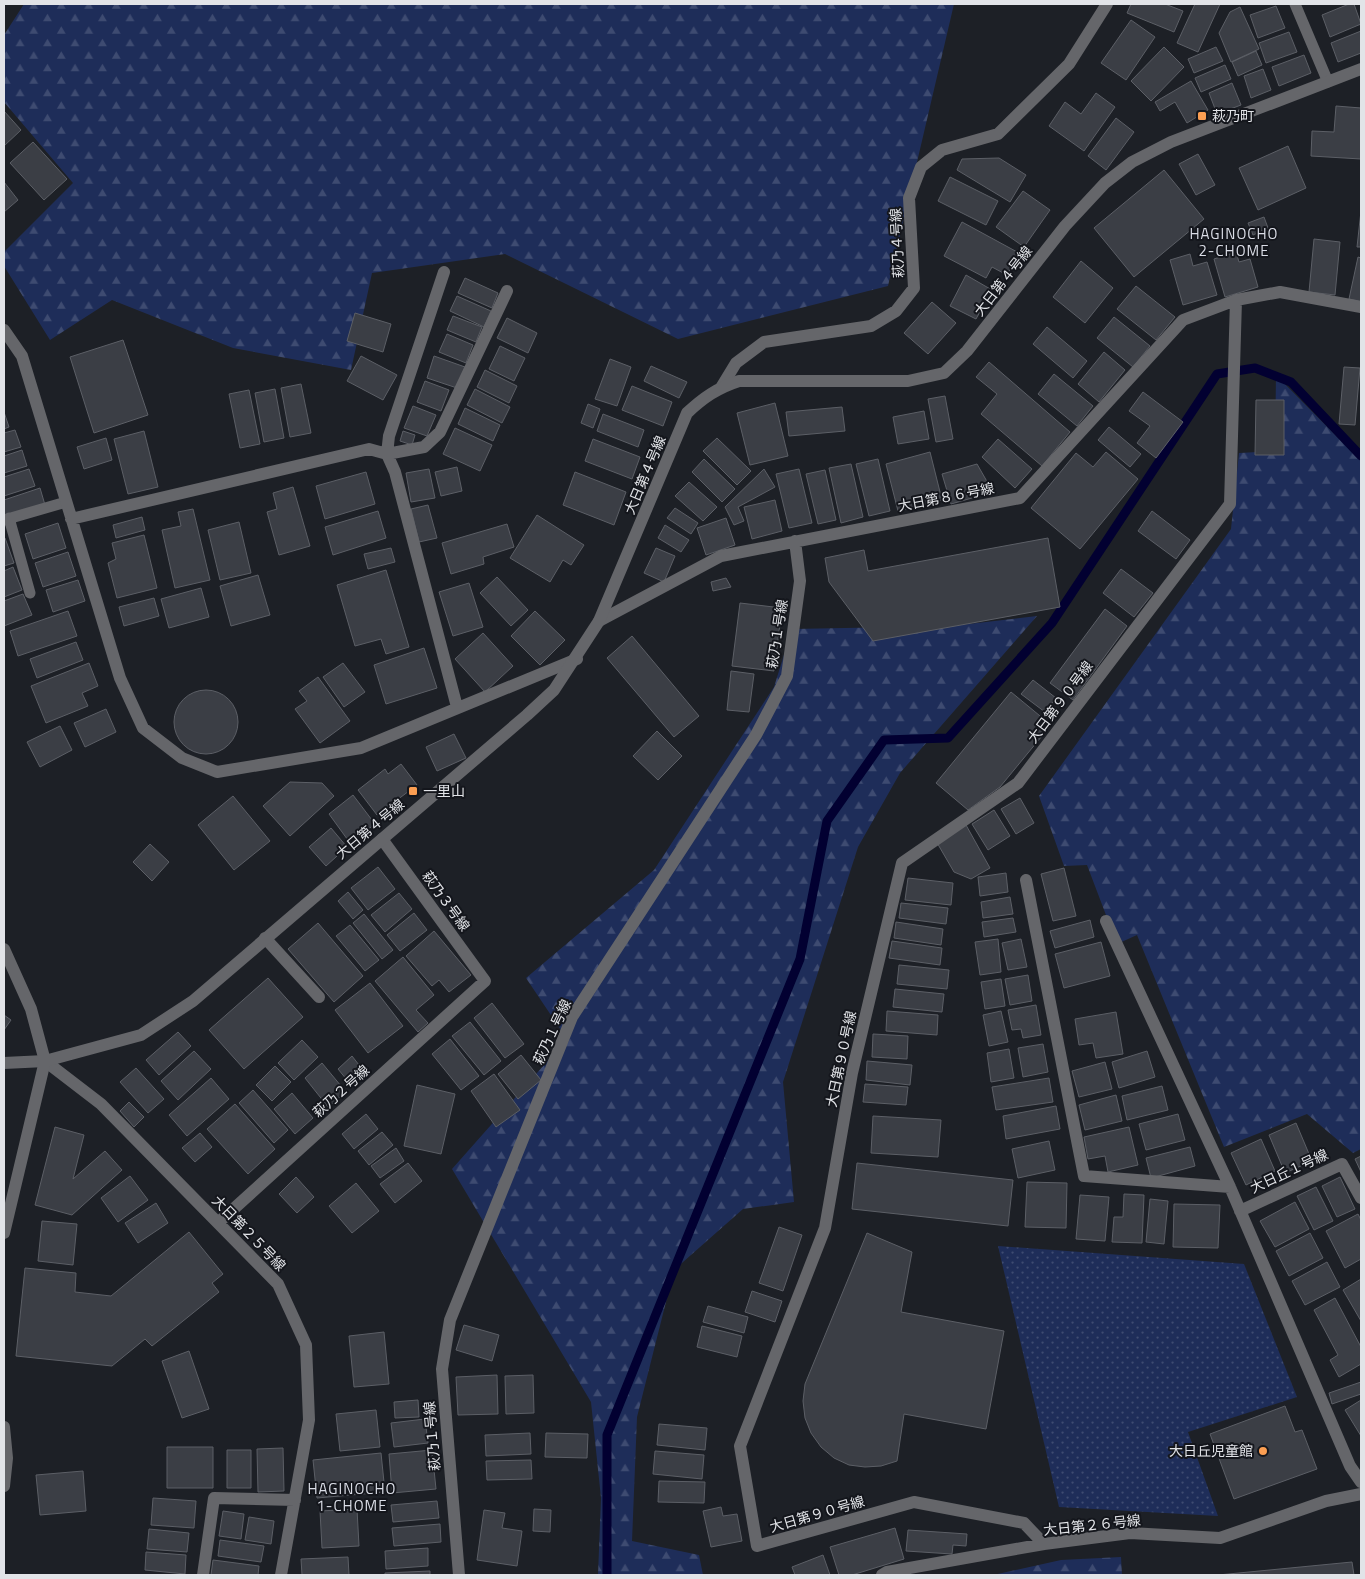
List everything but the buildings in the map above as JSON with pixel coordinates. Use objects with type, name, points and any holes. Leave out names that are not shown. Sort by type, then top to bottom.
[{"type":"street","name":"萩乃４号線","points":[[722,386],[736,363],[764,342],[871,326],[896,311],[914,288],[909,198],[921,166],[942,150],[998,134],[1069,64],[1107,4]]},
{"type":"street","name":"大日第４号線","points":[[4,1063],[45,1060],[141,1036],[193,1001],[554,690],[577,658],[599,621],[687,413],[705,396],[722,386],[739,381],[908,381],[944,373],[967,351],[1065,226],[1105,183],[1132,162],[1170,142],[1361,69]]},
{"type":"street","points":[[444,272],[389,436],[387,454],[394,472],[457,707]]},
{"type":"street","points":[[71,518],[369,449],[387,454],[424,447],[440,432],[507,291]]},
{"type":"street","name":"大日第８６号線","points":[[599,621],[721,556],[1020,498],[1183,320],[1236,300],[1280,292],[1361,307]]},
{"type":"street","name":"大日第９０号線","points":[[1044,1544],[1024,1523],[914,1502],[757,1546],[740,1446],[825,1228],[852,1073],[902,863],[1018,783],[1230,504],[1236,300]]},
{"type":"street","points":[[4,330],[22,356],[120,678],[143,728],[182,758],[217,772],[361,748],[577,658]]},
{"type":"street","name":"萩乃１号線","points":[[458,1575],[442,1369],[450,1320],[572,1017],[756,735],[787,676],[800,581],[794,541]]},
{"type":"street","name":"萩乃３号線","points":[[382,839],[485,981]]},
{"type":"street","points":[[1026,880],[1084,1176],[1230,1187]]},
{"type":"street","points":[[1106,922],[1230,1187],[1350,1466],[1361,1482]]},
{"type":"street","points":[[265,938],[319,997]]},
{"type":"street","points":[[4,949],[31,1009],[45,1060],[4,1233]]},
{"type":"street","name":"萩乃２号線","points":[[218,1223],[485,981]]},
{"type":"street","name":"大日第２５号線","points":[[45,1060],[101,1104],[278,1284],[306,1345],[309,1420],[282,1575]]},
{"type":"street","name":"大日丘１号線","points":[[1240,1210],[1342,1164],[1361,1198]]},
{"type":"street","points":[[4,1426],[7,1458],[4,1486]]},
{"type":"street","name":"大日第２６号線","points":[[882,1575],[887,1572],[1044,1544],[1130,1533],[1220,1538],[1326,1501],[1361,1494]]},
{"type":"street","points":[[203,1575],[214,1498],[295,1500]]},
{"type":"lane","points":[[1295,4],[1328,82]]},
{"type":"lane","points":[[30,593],[6,519],[66,502]]},
{"type":"green space","points":[[24,4],[954,4],[888,286],[678,339],[505,254],[372,273],[351,370],[233,348],[112,300],[50,340],[4,266],[4,252],[73,183],[4,102],[4,35]]},
{"type":"green space","points":[[1276,375],[1361,461],[1361,1149],[1353,1153],[1307,1114],[1224,1147],[1137,935],[1117,944],[1087,865],[1064,866],[1039,796],[1231,529],[1239,453],[1275,451]]},
{"type":"green space","points":[[1037,616],[900,773],[858,847],[783,1082],[794,1202],[743,1209],[674,1270],[637,1417],[632,1541],[699,1555],[703,1575],[598,1575],[601,1498],[591,1402],[452,1169],[567,1039],[526,978],[654,870],[774,687],[792,629],[952,626]]},
{"type":"green space","points":[[998,1246],[1244,1264],[1297,1397],[1188,1432],[1218,1516],[1059,1507]]},
{"type":"green space","points":[[1121,1557],[1122,1575],[993,1575],[1061,1560]]},
{"type":"waterway","points":[[607,1575],[607,1435],[800,959],[827,821],[884,740],[948,738],[1052,623],[1217,374],[1255,368],[1291,382],[1361,456]]},
{"type":"place","name":"萩乃町","points":[[1202,116]]},
{"type":"place","name":"一里山","points":[[413,791]]},
{"type":"place","name":"大日丘児童館","points":[[1263,1451]]},
{"type":"district","name":"HAGINOCHO 2-CHOME","points":[[1234,242]]},
{"type":"district","name":"HAGINOCHO 1-CHOME","points":[[352,1498]]}]
